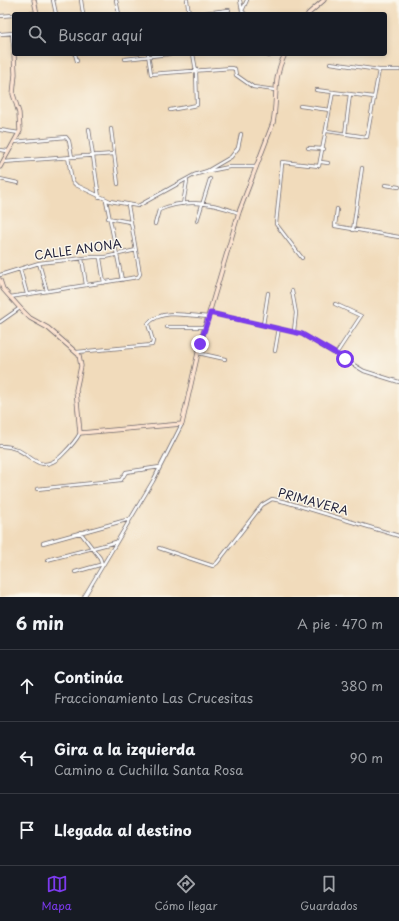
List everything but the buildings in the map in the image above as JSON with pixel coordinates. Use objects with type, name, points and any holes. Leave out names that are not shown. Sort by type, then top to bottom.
[{"type":"street","points":[[34,0],[37,12]]},
{"type":"street","points":[[53,0],[56,12]]},
{"type":"street","points":[[81,0],[83,12]]},
{"type":"street","points":[[116,0],[119,12]]},
{"type":"street","points":[[187,0],[189,12]]},
{"type":"street","points":[[240,0],[244,12]]},
{"type":"street","points":[[244,12],[247,0]]},
{"type":"street","points":[[310,12],[324,0]]},
{"type":"street","points":[[212,12],[229,10]]},
{"type":"street","points":[[0,16],[12,15]]},
{"type":"street","points":[[0,34],[12,33]]},
{"type":"street","points":[[0,167],[19,133],[19,113],[13,94],[15,74],[14,56]]},
{"type":"street","points":[[76,56],[77,62]]},
{"type":"street","points":[[125,59],[142,56]]},
{"type":"street","points":[[148,56],[150,73],[232,68],[235,69],[236,75],[253,87],[275,90]]},
{"type":"street","points":[[170,110],[197,105],[196,70],[193,56]]},
{"type":"street","points":[[84,597],[160,467],[182,424],[204,327],[209,315],[239,213],[273,123],[277,73],[284,56]]},
{"type":"street","points":[[330,63],[379,70],[399,70]]},
{"type":"street","points":[[327,131],[367,138],[379,70]]},
{"type":"street","points":[[316,90],[374,97]]},
{"type":"street","points":[[302,258],[276,224],[282,162],[319,166],[324,149],[333,92]]},
{"type":"street","points":[[344,134],[350,94]]},
{"type":"street","points":[[300,106],[330,110]]},
{"type":"street","points":[[89,129],[98,197]]},
{"type":"street","points":[[111,129],[118,184]]},
{"type":"street","points":[[0,130],[19,133]]},
{"type":"street","points":[[207,171],[235,153],[241,134]]},
{"type":"street","points":[[14,142],[66,137],[69,141],[74,183],[98,197],[128,205],[143,204],[194,175],[207,171],[229,167],[256,167]]},
{"type":"street","points":[[308,148],[324,149]]},
{"type":"street","points":[[0,150],[9,152]]},
{"type":"street","points":[[3,162],[114,154]]},
{"type":"street","points":[[321,162],[328,163]]},
{"type":"street","points":[[352,230],[362,168]]},
{"type":"street","points":[[0,178],[18,183]]},
{"type":"street","points":[[197,221],[210,179]]},
{"type":"street","points":[[183,204],[187,180]]},
{"type":"street","points":[[385,185],[399,187]]},
{"type":"street","points":[[106,200],[108,218],[115,240],[122,280]]},
{"type":"street","points":[[155,224],[160,209],[183,204],[203,202],[239,213]]},
{"type":"street","points":[[10,297],[104,284],[140,276],[128,205]]},
{"type":"street","points":[[338,209],[335,226],[399,237]]},
{"type":"street","points":[[108,218],[130,222]]},
{"type":"street","name":"CALLE ANONA","points":[[0,275],[39,263],[82,258],[100,258],[136,250]]},
{"type":"street","points":[[82,258],[86,286]]},
{"type":"street","points":[[100,258],[104,284]]},
{"type":"street","points":[[39,263],[47,291]]},
{"type":"street","points":[[20,269],[27,294]]},
{"type":"street","points":[[0,281],[10,297],[20,308],[76,352],[80,359],[81,366],[76,390],[80,433],[70,448],[52,463],[47,465],[40,464],[13,447],[0,446]]},
{"type":"street","points":[[292,291],[296,313],[294,331]]},
{"type":"street","points":[[262,324],[268,293]]},
{"type":"street","points":[[335,304],[361,316],[336,354]]},
{"type":"street","points":[[0,322],[20,308]]},
{"type":"street","points":[[76,352],[152,345],[153,341],[148,324],[151,321],[168,314],[209,315],[294,331],[302,334],[369,374],[399,382]]},
{"type":"street","points":[[167,327],[204,327]]},
{"type":"street","points":[[275,351],[279,328]]},
{"type":"street","points":[[198,353],[225,359]]},
{"type":"street","points":[[80,433],[182,424]]},
{"type":"street","points":[[37,489],[121,480],[126,472],[160,467]]},
{"type":"street","name":"PRIMAVERA","points":[[159,548],[213,566],[217,563],[262,504],[272,499],[399,536]]},
{"type":"street","points":[[44,543],[130,519]]},
{"type":"street","points":[[80,532],[94,548],[103,564]]},
{"type":"street","points":[[47,560],[117,542]]},
{"type":"street","points":[[75,572],[103,564]]},
{"type":"route","points":[[200,344],[204,327],[210,313],[294,331],[302,334],[345,359]]}]
